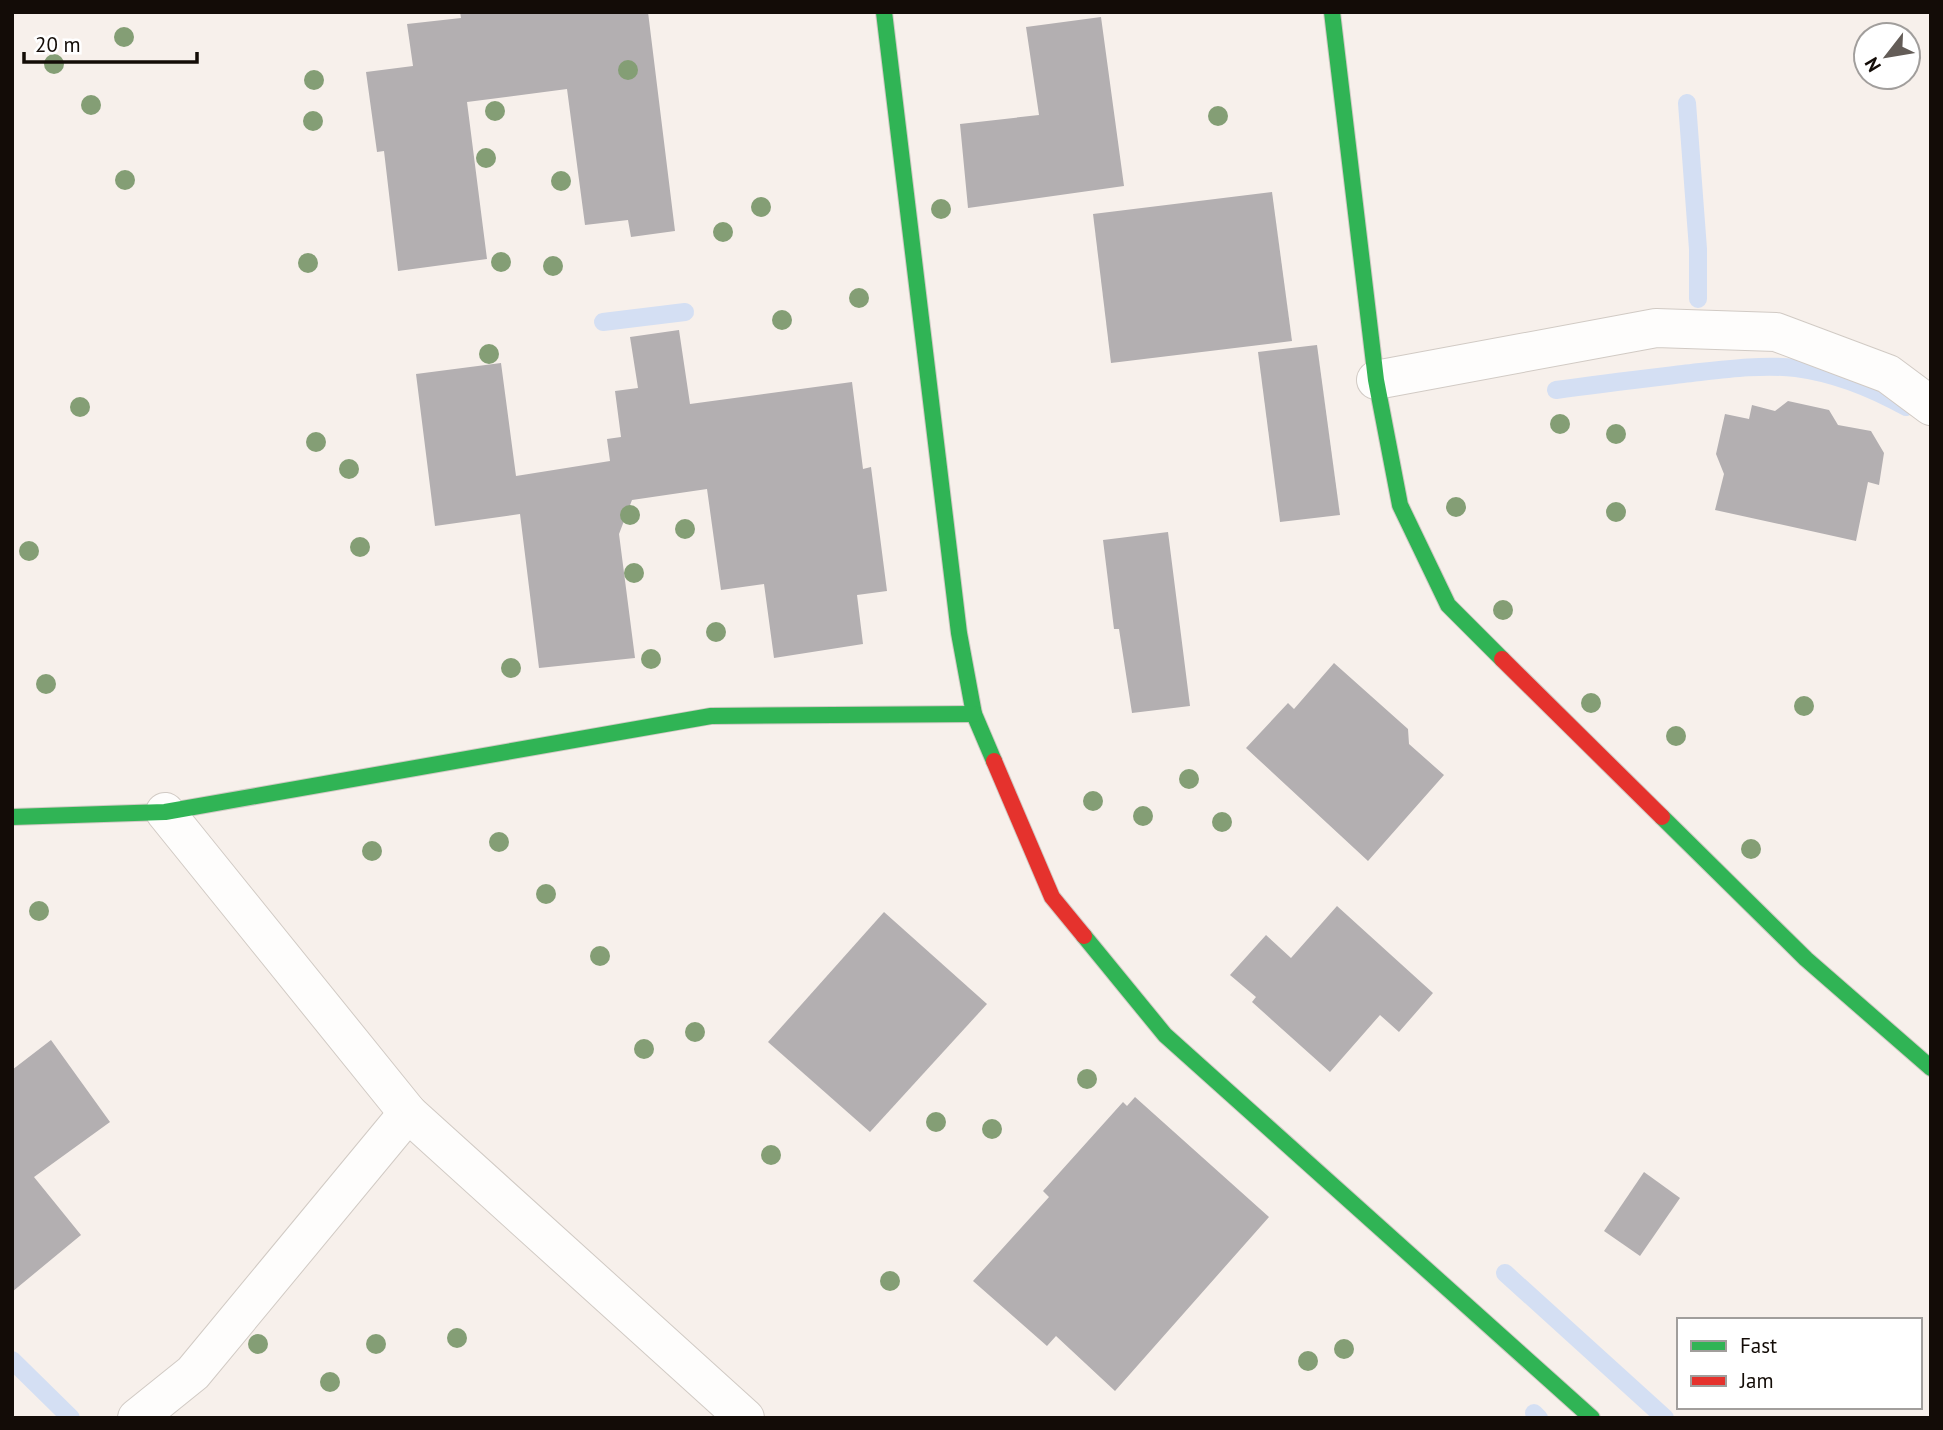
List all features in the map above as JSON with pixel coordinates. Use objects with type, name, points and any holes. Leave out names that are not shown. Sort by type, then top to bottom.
[{"type":"street","points":[[884,12],[959,633],[974,713],[1052,897],[1165,1035],[1592,1418]]},
{"type":"street","points":[[1332,12],[1376,380],[1400,505],[1448,605],[1806,959],[1931,1068]]},
{"type":"street","points":[[1376,380],[1656,328],[1776,332],[1888,374],[1931,406]]},
{"type":"street","points":[[12,817],[165,811],[711,716],[974,713]]},
{"type":"street","points":[[165,811],[408,1113],[745,1418]]},
{"type":"street","points":[[137,1418],[193,1373],[408,1113]]},
{"type":"building","points":[[460,12],[648,12],[675,231],[631,237],[628,220],[585,225],[567,89],[467,102],[487,259],[398,271],[384,151],[377,152],[366,72],[413,66],[407,24],[461,18]]},
{"type":"building","points":[[1101,17],[1124,186],[968,208],[960,124],[1039,115],[1026,27]]},
{"type":"building","points":[[1272,192],[1292,341],[1111,363],[1093,214]]},
{"type":"building","points":[[679,330],[690,404],[852,382],[863,469],[871,467],[887,591],[857,595],[863,644],[774,658],[764,584],[721,590],[707,489],[632,500],[619,534],[635,658],[539,668],[520,514],[435,526],[416,374],[501,363],[516,476],[610,461],[607,439],[621,437],[615,391],[638,388],[630,337]]},
{"type":"building","points":[[1317,345],[1340,515],[1280,522],[1258,352]]},
{"type":"building","points":[[1788,401],[1829,410],[1838,425],[1871,431],[1884,453],[1879,485],[1868,482],[1856,541],[1715,510],[1724,474],[1716,454],[1725,414],[1749,419],[1752,405],[1775,411]]},
{"type":"building","points":[[1168,532],[1190,706],[1132,713],[1119,629],[1114,629],[1103,540]]},
{"type":"building","points":[[1334,663],[1408,729],[1409,744],[1444,775],[1368,861],[1246,748],[1288,703],[1294,709]]},
{"type":"building","points":[[1337,906],[1433,993],[1399,1032],[1380,1015],[1330,1072],[1252,1002],[1256,997],[1230,975],[1266,935],[1291,958]]},
{"type":"building","points":[[884,912],[987,1004],[870,1132],[768,1042]]},
{"type":"building","points":[[51,1040],[110,1122],[34,1177],[81,1235],[12,1292],[12,1070]]},
{"type":"building","points":[[1135,1097],[1269,1217],[1115,1391],[1056,1336],[1047,1346],[973,1281],[1049,1197],[1043,1191],[1123,1102],[1127,1106]]},
{"type":"building","points":[[1644,1172],[1680,1198],[1640,1256],[1604,1231]]},
{"type":"waterway","points":[[1687,103],[1698,249],[1698,299]]},
{"type":"waterway","points":[[603,322],[685,312]]},
{"type":"waterway","points":[[1556,390],[1725,369],[1782,367],[1810,370],[1839,378],[1906,407]]},
{"type":"waterway","points":[[1505,1273],[1665,1418]]},
{"type":"waterway","points":[[12,1360],[71,1418]]},
{"type":"waterway","points":[[1534,1413],[1539,1418]]},
{"type":"traffic: fast","points":[[884,12],[959,633],[974,714],[994,761]]},
{"type":"traffic: fast","points":[[1332,12],[1376,380],[1400,505],[1448,605],[1502,659]]},
{"type":"traffic: fast","points":[[12,817],[165,812],[711,716],[974,714]]},
{"type":"traffic: fast","points":[[1662,817],[1806,959],[1931,1068]]},
{"type":"traffic: fast","points":[[1084,936],[1165,1035],[1592,1418]]},
{"type":"traffic: jam","points":[[1502,659],[1662,817]]},
{"type":"traffic: jam","points":[[994,761],[1052,897],[1084,936]]}]
